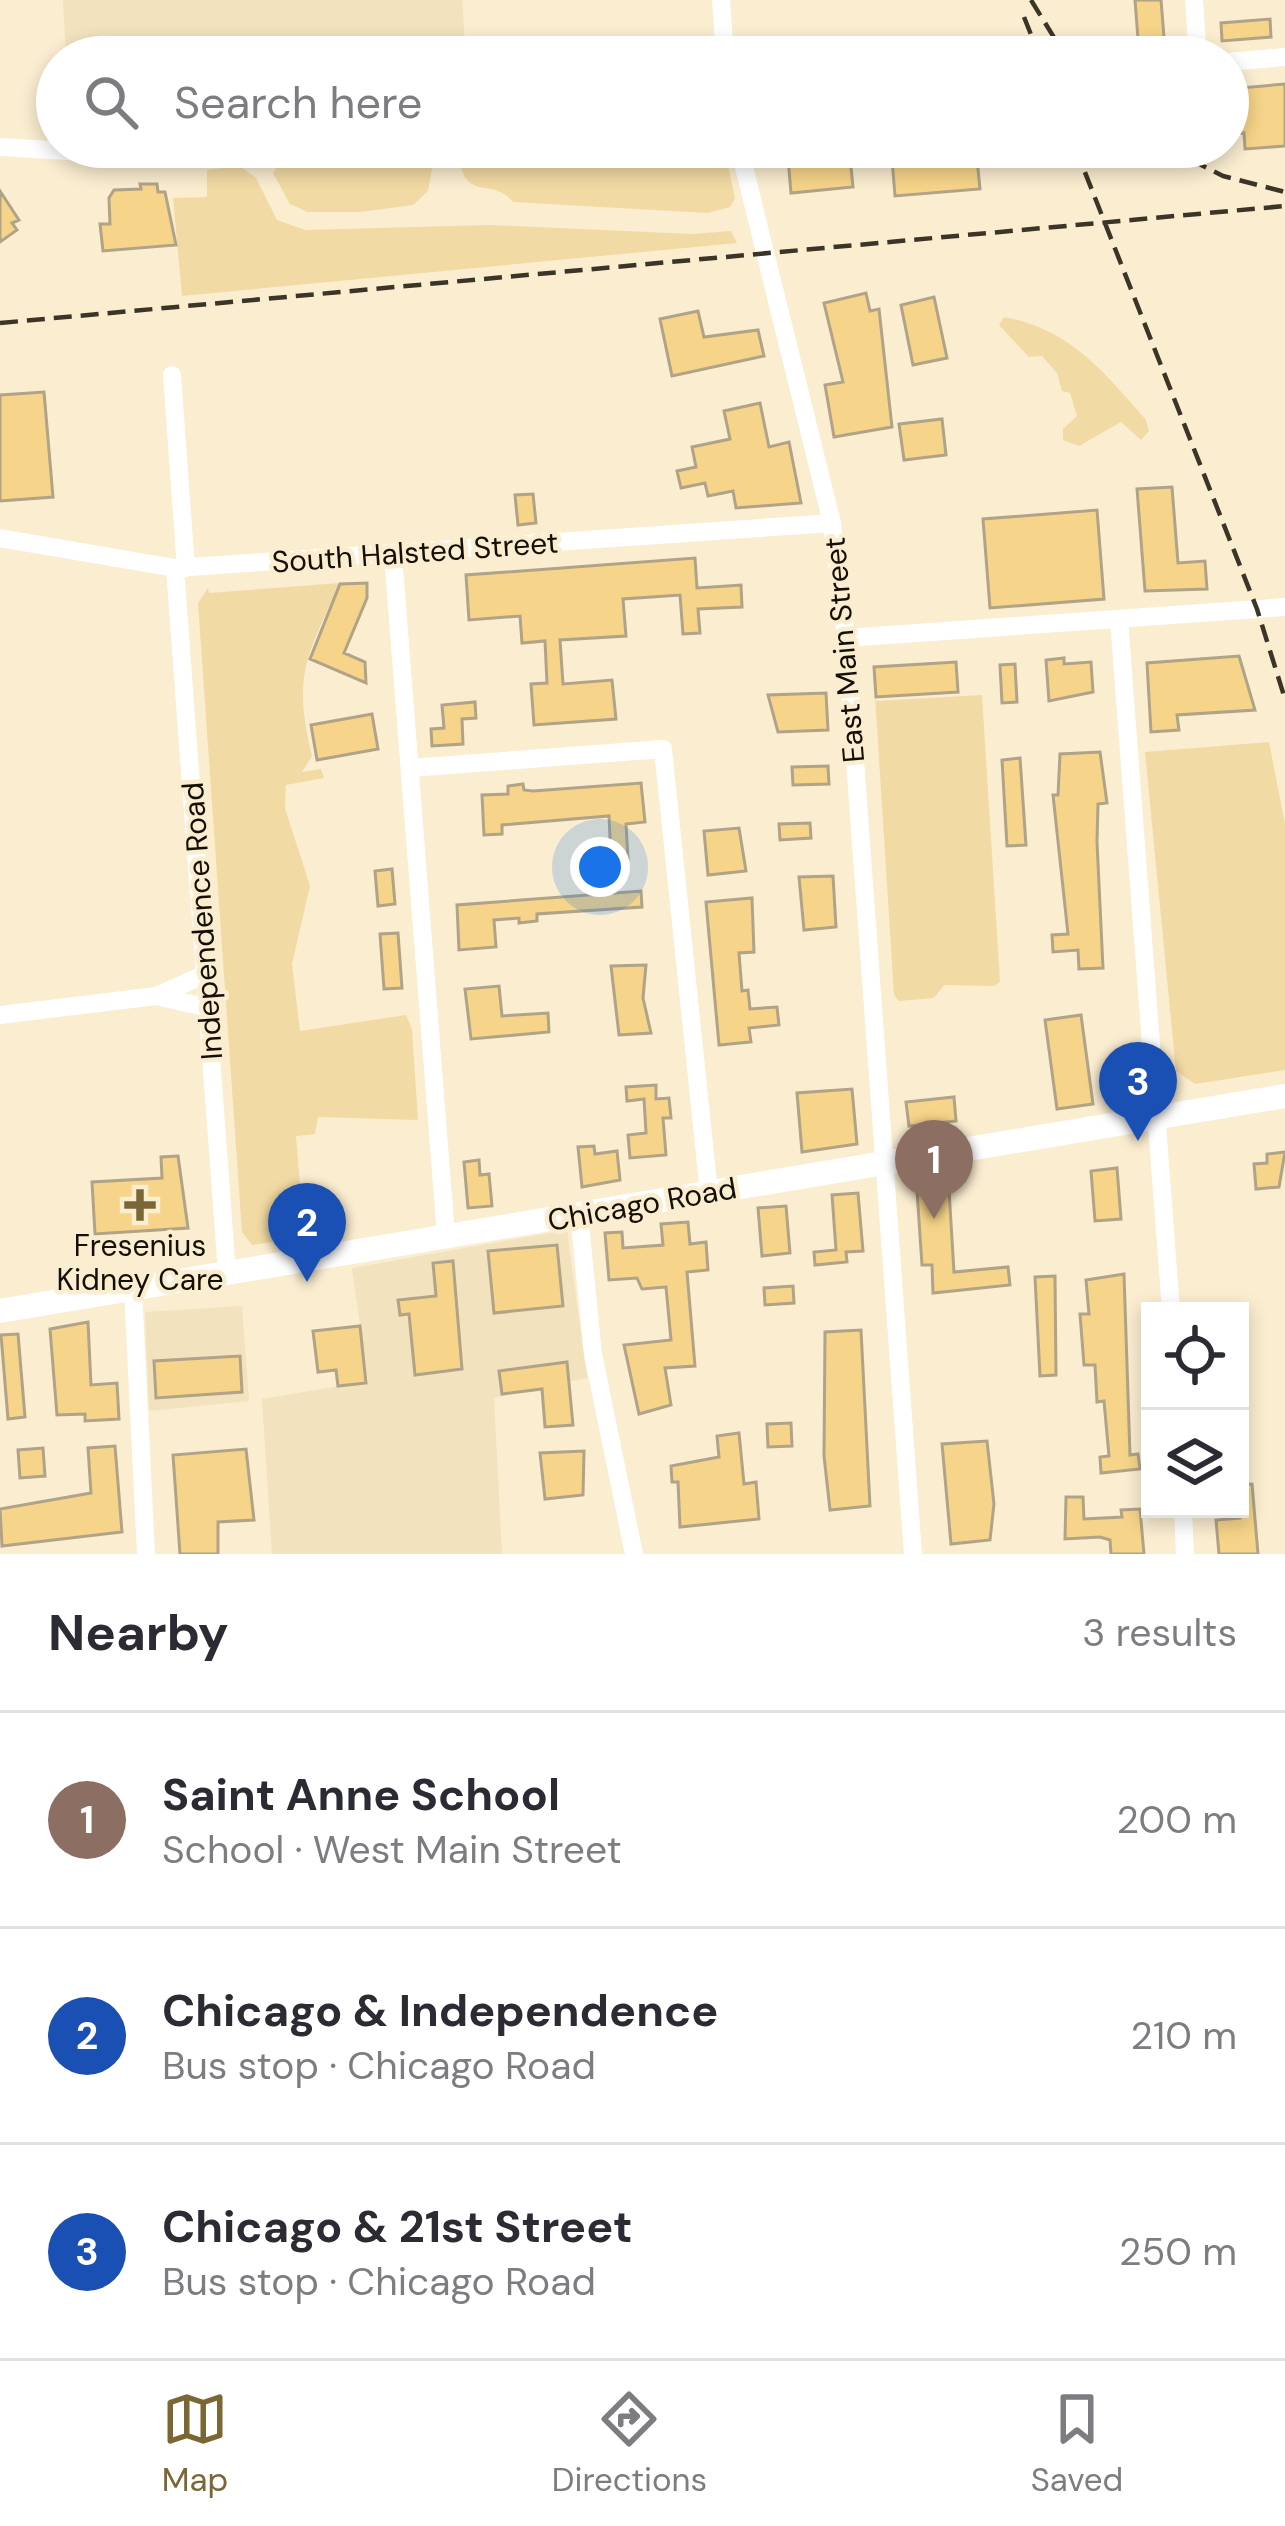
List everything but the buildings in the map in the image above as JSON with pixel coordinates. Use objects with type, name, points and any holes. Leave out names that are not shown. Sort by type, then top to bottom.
[{"type":"main road","name":"Chicago Road","points":[[0,1311],[1285,1096]]},
{"type":"street","points":[[721,0],[724,36]]},
{"type":"street","points":[[1194,0],[1197,36]]},
{"type":"street","points":[[1249,60],[1285,57]]},
{"type":"street","points":[[0,147],[36,149]]},
{"type":"street","name":"East Main Street","points":[[744,168],[832,523],[846,638],[913,1554]]},
{"type":"street","name":"Independence Road","points":[[172,375],[180,568],[227,1273]]},
{"type":"street","name":"South Halsted Street","points":[[0,538],[180,568],[832,523]]},
{"type":"street","points":[[393,555],[446,1237]]},
{"type":"street","points":[[846,638],[1285,607]]},
{"type":"street","points":[[1119,619],[1170,1302]]},
{"type":"street","points":[[410,768],[663,749],[709,1193]]},
{"type":"street","points":[[0,1016],[156,996],[206,974]]},
{"type":"street","points":[[156,996],[209,1008]]},
{"type":"street","points":[[579,1214],[593,1354],[634,1554]]},
{"type":"street","points":[[134,1289],[146,1554]]},
{"type":"street","points":[[1184,1518],[1186,1554]]},
{"type":"shaded area","points":[[63,0],[462,0],[465,36],[65,36]]},
{"type":"shaded area","points":[[243,168],[256,178],[277,220],[305,230],[490,225],[692,234],[731,231],[737,243],[182,296],[173,198],[207,197],[207,170]]},
{"type":"shaded area","points":[[276,168],[432,168],[428,191],[413,205],[360,212],[308,212],[290,204],[273,173]]},
{"type":"shaded area","points":[[729,168],[735,198],[730,207],[708,213],[513,202],[497,191],[473,185],[462,170]]},
{"type":"shaded area","points":[[1004,317],[1048,331],[1084,355],[1146,420],[1149,431],[1141,440],[1121,422],[1079,446],[1063,440],[1063,429],[1077,416],[1070,393],[1062,391],[1057,373],[1042,356],[1029,357],[999,325]]},
{"type":"shaded area","points":[[340,583],[311,648],[303,684],[312,756],[302,772],[321,769],[324,778],[286,785],[285,808],[310,886],[292,964],[300,1031],[406,1015],[412,1029],[418,1120],[318,1117],[315,1134],[296,1136],[304,1237],[252,1245],[242,1232],[198,603],[208,588],[209,593]]},
{"type":"shaded area","points":[[873,664],[876,701],[982,695],[1000,982],[994,986],[944,985],[934,998],[899,1001],[894,995]]},
{"type":"shaded area","points":[[1269,742],[1285,824],[1285,1070],[1195,1084],[1176,1071],[1145,752]]},
{"type":"shaded area","points":[[567,1230],[587,1378],[494,1398],[502,1554],[272,1554],[262,1399],[368,1381],[352,1268]]},
{"type":"shaded area","points":[[242,1306],[249,1401],[149,1411],[145,1312]]},
{"type":"railway","points":[[1031,0],[1053,36]]},
{"type":"railway","points":[[1024,17],[1032,36]]},
{"type":"railway","points":[[1083,168],[1257,609],[1285,699]]},
{"type":"railway","points":[[1207,168],[1285,192]]},
{"type":"railway","points":[[0,323],[1285,206]]},
{"type":"place","name":"Chicago & 21st Street","points":[[1138,1141]]},
{"type":"place","name":"Fresenius Kidney Care","points":[[140,1205]]},
{"type":"place","name":"Saint Anne School","points":[[934,1219]]},
{"type":"place","name":"Chicago & Independence","points":[[307,1282]]}]
